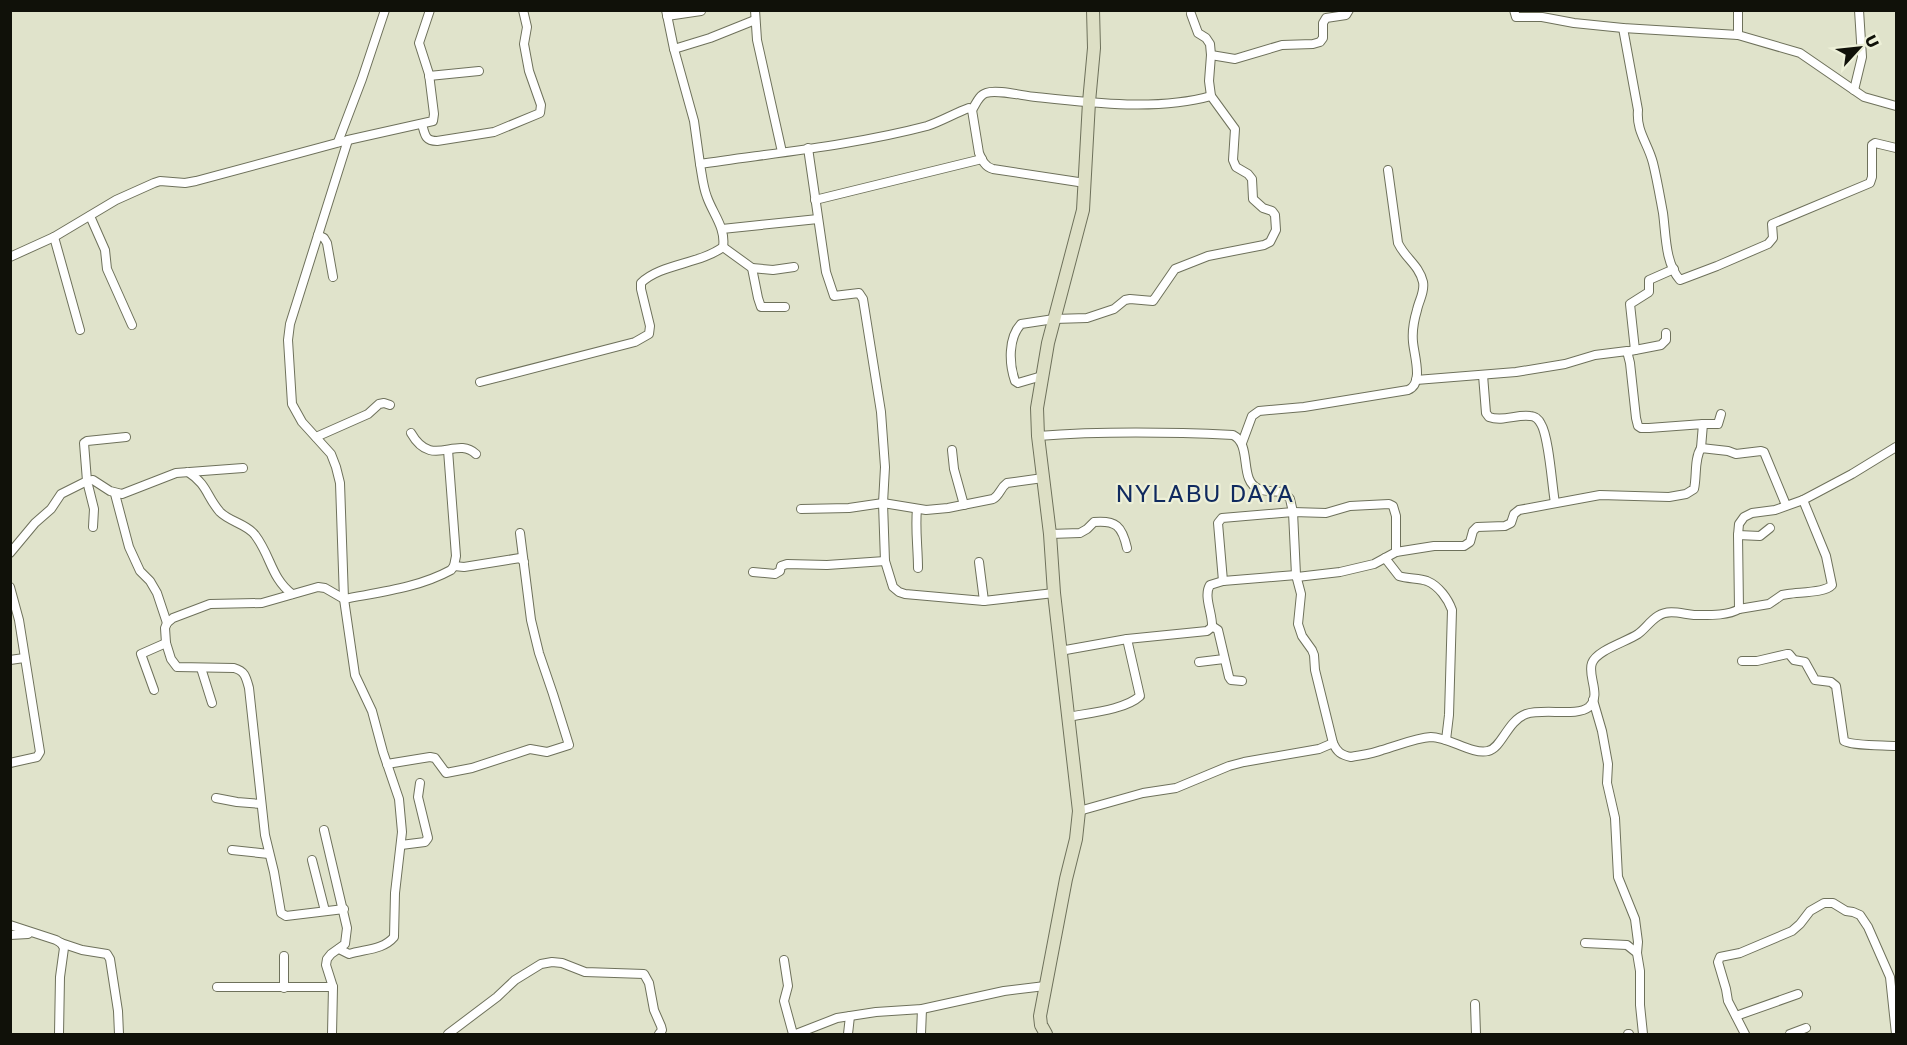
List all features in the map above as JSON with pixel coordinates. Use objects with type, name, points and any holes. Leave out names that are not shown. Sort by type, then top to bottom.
[{"type":"street","points":[[338,142],[385,10]]},
{"type":"street","points":[[10,257],[54,237],[116,200],[160,181],[175,184],[196,181],[338,142],[430,123],[434,118],[429,76],[419,43],[430,10]]},
{"type":"street","points":[[422,124],[426,138],[430,141],[437,141],[494,132],[540,113],[541,105],[529,71],[524,44],[527,27],[523,10]]},
{"type":"street","points":[[755,10],[757,40],[782,152]]},
{"type":"street","points":[[1046,1035],[1040,1016],[1066,879],[1076,839],[1079,811],[1060,651],[1037,408],[1054,319],[1083,210],[1094,48],[1093,10]]},
{"type":"street","points":[[1211,55],[1235,58],[1282,45],[1320,42],[1323,38],[1323,23],[1326,18],[1346,15],[1349,10]]},
{"type":"street","points":[[1514,10],[1516,17],[1623,28],[1737,35],[1800,53],[1864,98],[1896,105]]},
{"type":"street","points":[[1737,35],[1738,10]]},
{"type":"street","points":[[1854,90],[1862,57],[1859,10]]},
{"type":"street","points":[[701,11],[666,13],[694,121],[706,197],[722,229],[723,247]]},
{"type":"street","points":[[1042,376],[1022,383],[1016,381],[1011,359],[1013,335],[1021,324],[1054,319],[1087,318],[1114,309],[1125,300],[1130,299],[1153,302],[1174,269],[1208,256],[1264,245],[1273,238],[1276,230],[1275,216],[1272,211],[1263,208],[1253,199],[1252,179],[1236,167],[1233,160],[1235,129],[1233,123],[1211,96],[1209,44],[1206,38],[1198,33],[1191,14]]},
{"type":"street","points":[[674,49],[755,20]]},
{"type":"street","points":[[1623,28],[1638,110],[1636,120],[1653,164],[1663,213],[1667,251],[1678,279],[1685,279],[1768,244],[1773,238],[1772,224],[1870,183],[1872,145],[1875,143],[1896,148]]},
{"type":"street","points":[[429,76],[479,71]]},
{"type":"street","points":[[1085,183],[988,167],[982,159],[972,110],[981,95],[990,92],[1089,102],[1169,103],[1194,101],[1211,96]]},
{"type":"street","points":[[700,164],[808,148],[927,126],[950,118],[968,108],[972,110]]},
{"type":"street","points":[[339,949],[346,954],[351,954],[381,947],[394,937],[395,893],[402,832],[399,799],[372,711],[355,675],[344,599],[340,483],[336,467],[331,454],[302,422],[292,404],[288,340],[290,324],[348,140]]},
{"type":"street","points":[[808,148],[826,272],[833,296],[856,292],[863,299],[881,412],[885,467],[883,503],[885,561],[893,587],[899,592],[984,601],[1054,593]]},
{"type":"street","points":[[815,200],[982,159]]},
{"type":"street","points":[[1242,444],[1252,417],[1259,411],[1304,407],[1412,389],[1416,380],[1413,332],[1423,285],[1418,268],[1398,243],[1388,170]]},
{"type":"street","points":[[90,216],[105,250],[107,268],[132,325]]},
{"type":"street","points":[[722,229],[818,219]]},
{"type":"street","points":[[318,235],[327,243],[333,277]]},
{"type":"street","points":[[54,237],[80,330]]},
{"type":"street","points":[[723,247],[752,268],[773,270],[794,267]]},
{"type":"street","points":[[480,382],[635,342],[649,334],[650,331],[641,284],[661,272],[707,256],[723,247]]},
{"type":"street","points":[[752,268],[761,307],[785,307]]},
{"type":"street","points":[[1674,269],[1651,279],[1648,282],[1649,292],[1630,304],[1630,363],[1638,426],[1649,428],[1718,424],[1720,414]]},
{"type":"street","points":[[1416,380],[1483,375],[1565,364],[1595,355],[1631,351],[1665,343],[1666,333]]},
{"type":"street","points":[[1483,375],[1486,413],[1489,417],[1495,419],[1534,416],[1542,425],[1555,503]]},
{"type":"street","points":[[316,437],[368,414],[384,403],[390,405]]},
{"type":"street","points":[[1242,681],[1232,680],[1229,677],[1218,630],[1212,626],[1207,588],[1214,584],[1223,581],[1340,572],[1378,563],[1396,552],[1434,546],[1464,546],[1470,542],[1473,531],[1477,527],[1505,526],[1511,523],[1514,514],[1519,510],[1555,503],[1600,495],[1669,497],[1686,494],[1694,489],[1703,424]]},
{"type":"street","points":[[1038,436],[1087,432],[1233,435],[1238,438],[1242,444],[1253,485],[1260,490],[1284,492],[1290,499],[1293,512],[1296,576],[1301,594],[1299,629],[1312,650],[1333,743],[1342,756],[1351,758],[1429,737],[1486,752],[1493,749],[1511,724],[1525,714],[1543,711],[1579,712],[1588,708],[1593,700]]},
{"type":"street","points":[[411,433],[419,446],[426,450],[469,450],[476,454]]},
{"type":"street","points":[[93,527],[94,509],[87,482],[84,443],[126,437]]},
{"type":"street","points":[[1739,609],[1738,536],[1739,524],[1744,517],[1803,501],[1896,447]]},
{"type":"street","points":[[1701,448],[1736,454],[1761,450],[1764,452],[1786,505]]},
{"type":"street","points":[[344,909],[282,915],[265,840],[249,687],[244,674],[241,670],[234,668],[177,667],[171,659],[166,643],[165,628],[173,618],[210,604],[262,603],[321,587],[344,599],[395,590],[442,575],[454,566],[456,556],[447,450]]},
{"type":"street","points":[[952,450],[954,469],[964,505]]},
{"type":"street","points":[[10,553],[35,523],[49,512],[61,494],[87,482],[93,480],[115,494],[125,494],[164,476],[243,468]]},
{"type":"street","points":[[187,472],[199,480],[220,511],[255,535],[269,558],[279,584],[292,594]]},
{"type":"street","points":[[801,509],[849,508],[883,503],[917,509],[948,508],[998,496],[1007,483],[1042,478]]},
{"type":"street","points":[[115,494],[129,547],[140,571],[157,593],[167,623]]},
{"type":"street","points":[[1643,1035],[1640,1005],[1641,971],[1637,953],[1635,920],[1618,877],[1615,818],[1607,783],[1608,764],[1602,731],[1593,700],[1592,661],[1600,654],[1639,634],[1659,616],[1673,612],[1695,615],[1731,612],[1769,604],[1782,595],[1823,590],[1830,587],[1832,585],[1826,556],[1803,501]]},
{"type":"street","points":[[1223,581],[1218,523],[1220,519],[1293,512],[1326,513],[1350,506],[1390,504],[1396,516],[1396,552]]},
{"type":"street","points":[[917,509],[918,568]]},
{"type":"street","points":[[1050,534],[1080,533],[1087,530],[1094,522],[1108,521],[1123,534],[1128,548]]},
{"type":"street","points":[[1738,536],[1760,536],[1770,528]]},
{"type":"street","points":[[387,764],[430,757],[435,758],[446,774],[530,749],[547,752],[568,746],[531,620],[520,533]]},
{"type":"street","points":[[454,566],[464,567],[520,558],[524,562]]},
{"type":"street","points":[[1385,558],[1399,576],[1429,582],[1449,601],[1452,610],[1449,715],[1446,740]]},
{"type":"street","points":[[753,572],[775,574],[780,571],[781,566],[787,564],[827,565],[885,561]]},
{"type":"street","points":[[979,562],[984,601]]},
{"type":"street","points":[[10,587],[19,620],[40,752],[37,757],[10,763]]},
{"type":"street","points":[[1060,651],[1127,639],[1207,631],[1212,626]]},
{"type":"street","points":[[1068,717],[1121,706],[1140,696],[1127,639]]},
{"type":"street","points":[[154,690],[141,654],[166,643]]},
{"type":"street","points":[[1742,661],[1757,661],[1789,654],[1794,660],[1805,662],[1815,680],[1835,684],[1844,741],[1849,744],[1896,746]]},
{"type":"street","points":[[10,660],[24,658]]},
{"type":"street","points":[[1199,662],[1224,659]]},
{"type":"street","points":[[201,668],[212,703]]},
{"type":"street","points":[[1079,811],[1143,793],[1176,788],[1228,766],[1319,749],[1333,743]]},
{"type":"street","points":[[401,845],[425,842],[428,838],[418,801],[420,783]]},
{"type":"street","points":[[216,798],[261,804]]},
{"type":"street","points":[[324,830],[344,909],[347,935],[345,944],[327,959],[327,970],[333,987],[332,1035]]},
{"type":"street","points":[[232,850],[269,854]]},
{"type":"street","points":[[312,860],[325,911]]},
{"type":"street","points":[[1744,1035],[1728,1001],[1718,962],[1720,957],[1740,953],[1792,931],[1810,911],[1824,903],[1833,903],[1846,911],[1860,915],[1868,927],[1893,976],[1896,1035]]},
{"type":"street","points":[[10,925],[56,940],[64,948],[60,977],[59,1035]]},
{"type":"street","points":[[10,935],[32,934]]},
{"type":"street","points":[[1585,943],[1627,945],[1637,953]]},
{"type":"street","points":[[61,944],[107,954],[110,959],[118,1011],[119,1035]]},
{"type":"street","points":[[284,988],[285,956]]},
{"type":"street","points":[[784,960],[788,986],[784,1001],[795,1035],[825,1021],[850,1016],[922,1009],[1004,991],[1045,986]]},
{"type":"street","points":[[447,1035],[497,998],[515,980],[541,964],[552,962],[562,963],[585,972],[644,974],[649,983],[654,1010],[662,1026],[659,1035]]},
{"type":"street","points":[[217,987],[333,987]]},
{"type":"street","points":[[1736,1016],[1798,994]]},
{"type":"street","points":[[1475,1004],[1476,1035]]},
{"type":"street","points":[[921,1035],[922,1009]]},
{"type":"street","points":[[848,1035],[850,1016]]},
{"type":"street","points":[[1790,1035],[1806,1028]]},
{"type":"district","name":"NYLABU DAYA","points":[[1205,494]]}]
